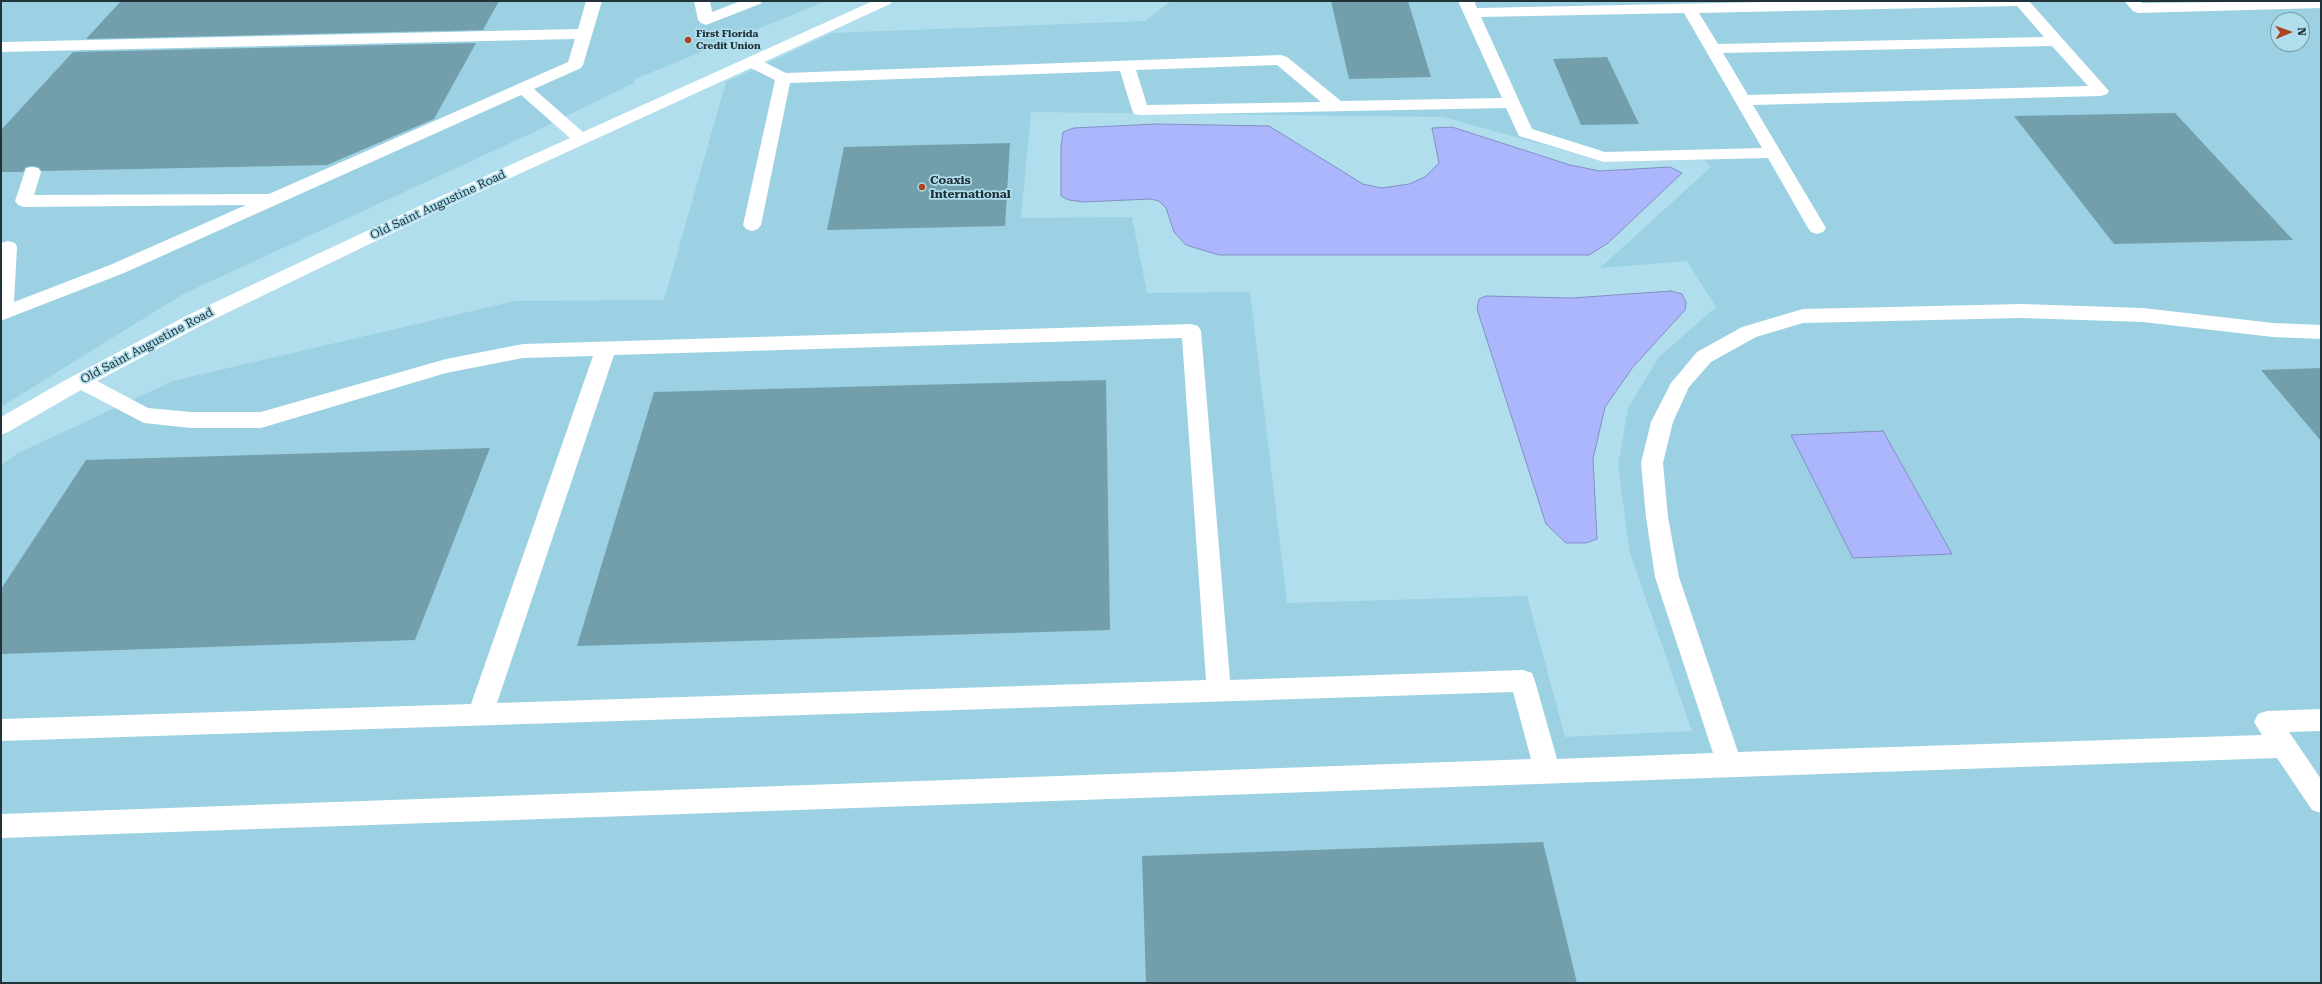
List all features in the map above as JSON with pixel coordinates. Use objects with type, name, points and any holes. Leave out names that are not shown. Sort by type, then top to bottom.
[{"type":"street","points":[[8,247],[3,313],[117,269],[575,65],[594,1]]},
{"type":"street","points":[[702,1],[706,20],[755,1]]},
{"type":"street","name":"Old Saint Augustine Road","points":[[1,428],[81,381],[195,320],[432,207],[885,1]]},
{"type":"street","points":[[1742,100],[2101,91],[2021,1],[1688,8],[1536,6],[1469,7],[1525,132],[1604,157],[1773,153]]},
{"type":"street","points":[[2132,1],[2138,8],[2318,6]]},
{"type":"street","points":[[1688,8],[1817,228]]},
{"type":"street","points":[[1,47],[584,34]]},
{"type":"street","points":[[1712,49],[2056,40]]},
{"type":"street","points":[[752,62],[783,78],[1281,60],[1338,107]]},
{"type":"street","points":[[1127,66],[1140,110],[1512,103]]},
{"type":"street","points":[[752,225],[783,78]]},
{"type":"street","points":[[523,88],[582,139]]},
{"type":"street","points":[[32,172],[24,202],[275,198]]},
{"type":"street","points":[[1729,764],[1667,577],[1657,517],[1652,463],[1662,422],[1681,383],[1704,357],[1749,332],[1803,316],[2021,311],[2143,315],[2273,330],[2321,332]]},
{"type":"street","points":[[81,381],[144,415],[192,420],[261,420],[446,366],[523,351],[1191,331],[1219,691]]},
{"type":"street","points":[[480,715],[606,348]]},
{"type":"street","points":[[1,730],[1523,681],[1547,771]]},
{"type":"street","points":[[2321,720],[2268,722],[2321,801]]},
{"type":"street","points":[[1,826],[1729,764],[2284,746]]},
{"type":"shaded area","points":[[1,1],[826,1],[635,79],[634,83],[532,133],[183,294],[1,407]]},
{"type":"shaded area","points":[[1171,1],[2321,1],[2321,983],[1,983],[1,465],[18,453],[173,381],[515,301],[664,300],[726,82],[832,33],[1145,21]],"holes":[[[1031,112],[1443,117],[1606,162],[1705,160],[1711,167],[1600,268],[1687,261],[1716,307],[1659,357],[1628,408],[1618,466],[1630,553],[1692,731],[1565,737],[1527,596],[1287,603],[1250,292],[1147,293],[1132,217],[1021,218]]]},
{"type":"water","points":[[1156,124],[1269,126],[1363,184],[1381,188],[1409,184],[1425,177],[1439,163],[1432,128],[1452,127],[1570,165],[1600,171],[1670,167],[1682,173],[1608,243],[1589,255],[1219,255],[1186,245],[1174,232],[1166,208],[1159,201],[1150,199],[1083,202],[1069,200],[1061,196],[1061,146],[1063,132],[1074,128]]},
{"type":"water","points":[[1671,291],[1682,294],[1686,302],[1685,310],[1633,367],[1605,407],[1593,459],[1597,539],[1586,543],[1566,543],[1546,524],[1477,309],[1479,299],[1486,296],[1572,298]]},
{"type":"water","points":[[1883,431],[1952,554],[1853,558],[1791,435]]},
{"type":"building","points":[[121,1],[499,1],[483,30],[86,39]]},
{"type":"building","points":[[1331,1],[1408,1],[1431,77],[1349,79]]},
{"type":"building","points":[[476,43],[434,119],[327,165],[42,171],[38,167],[32,166],[26,167],[23,172],[1,172],[1,130],[73,52]]},
{"type":"building","points":[[1607,57],[1639,124],[1581,125],[1553,59]]},
{"type":"building","points":[[2175,113],[2293,240],[2114,244],[2014,116]]},
{"type":"building","name":"Coaxis International","points":[[1010,143],[1005,226],[827,230],[844,147]]},
{"type":"building","points":[[2321,368],[2321,441],[2261,370]]},
{"type":"building","points":[[1106,380],[1110,630],[577,646],[654,392]]},
{"type":"building","points":[[490,448],[415,640],[1,654],[1,589],[86,460]]},
{"type":"building","points":[[1543,842],[1577,983],[1146,983],[1142,856]]},
{"type":"place","name":"First Florida Credit Union","points":[[688,40]]},
{"type":"place","name":"Coaxis International","points":[[922,187]]}]
